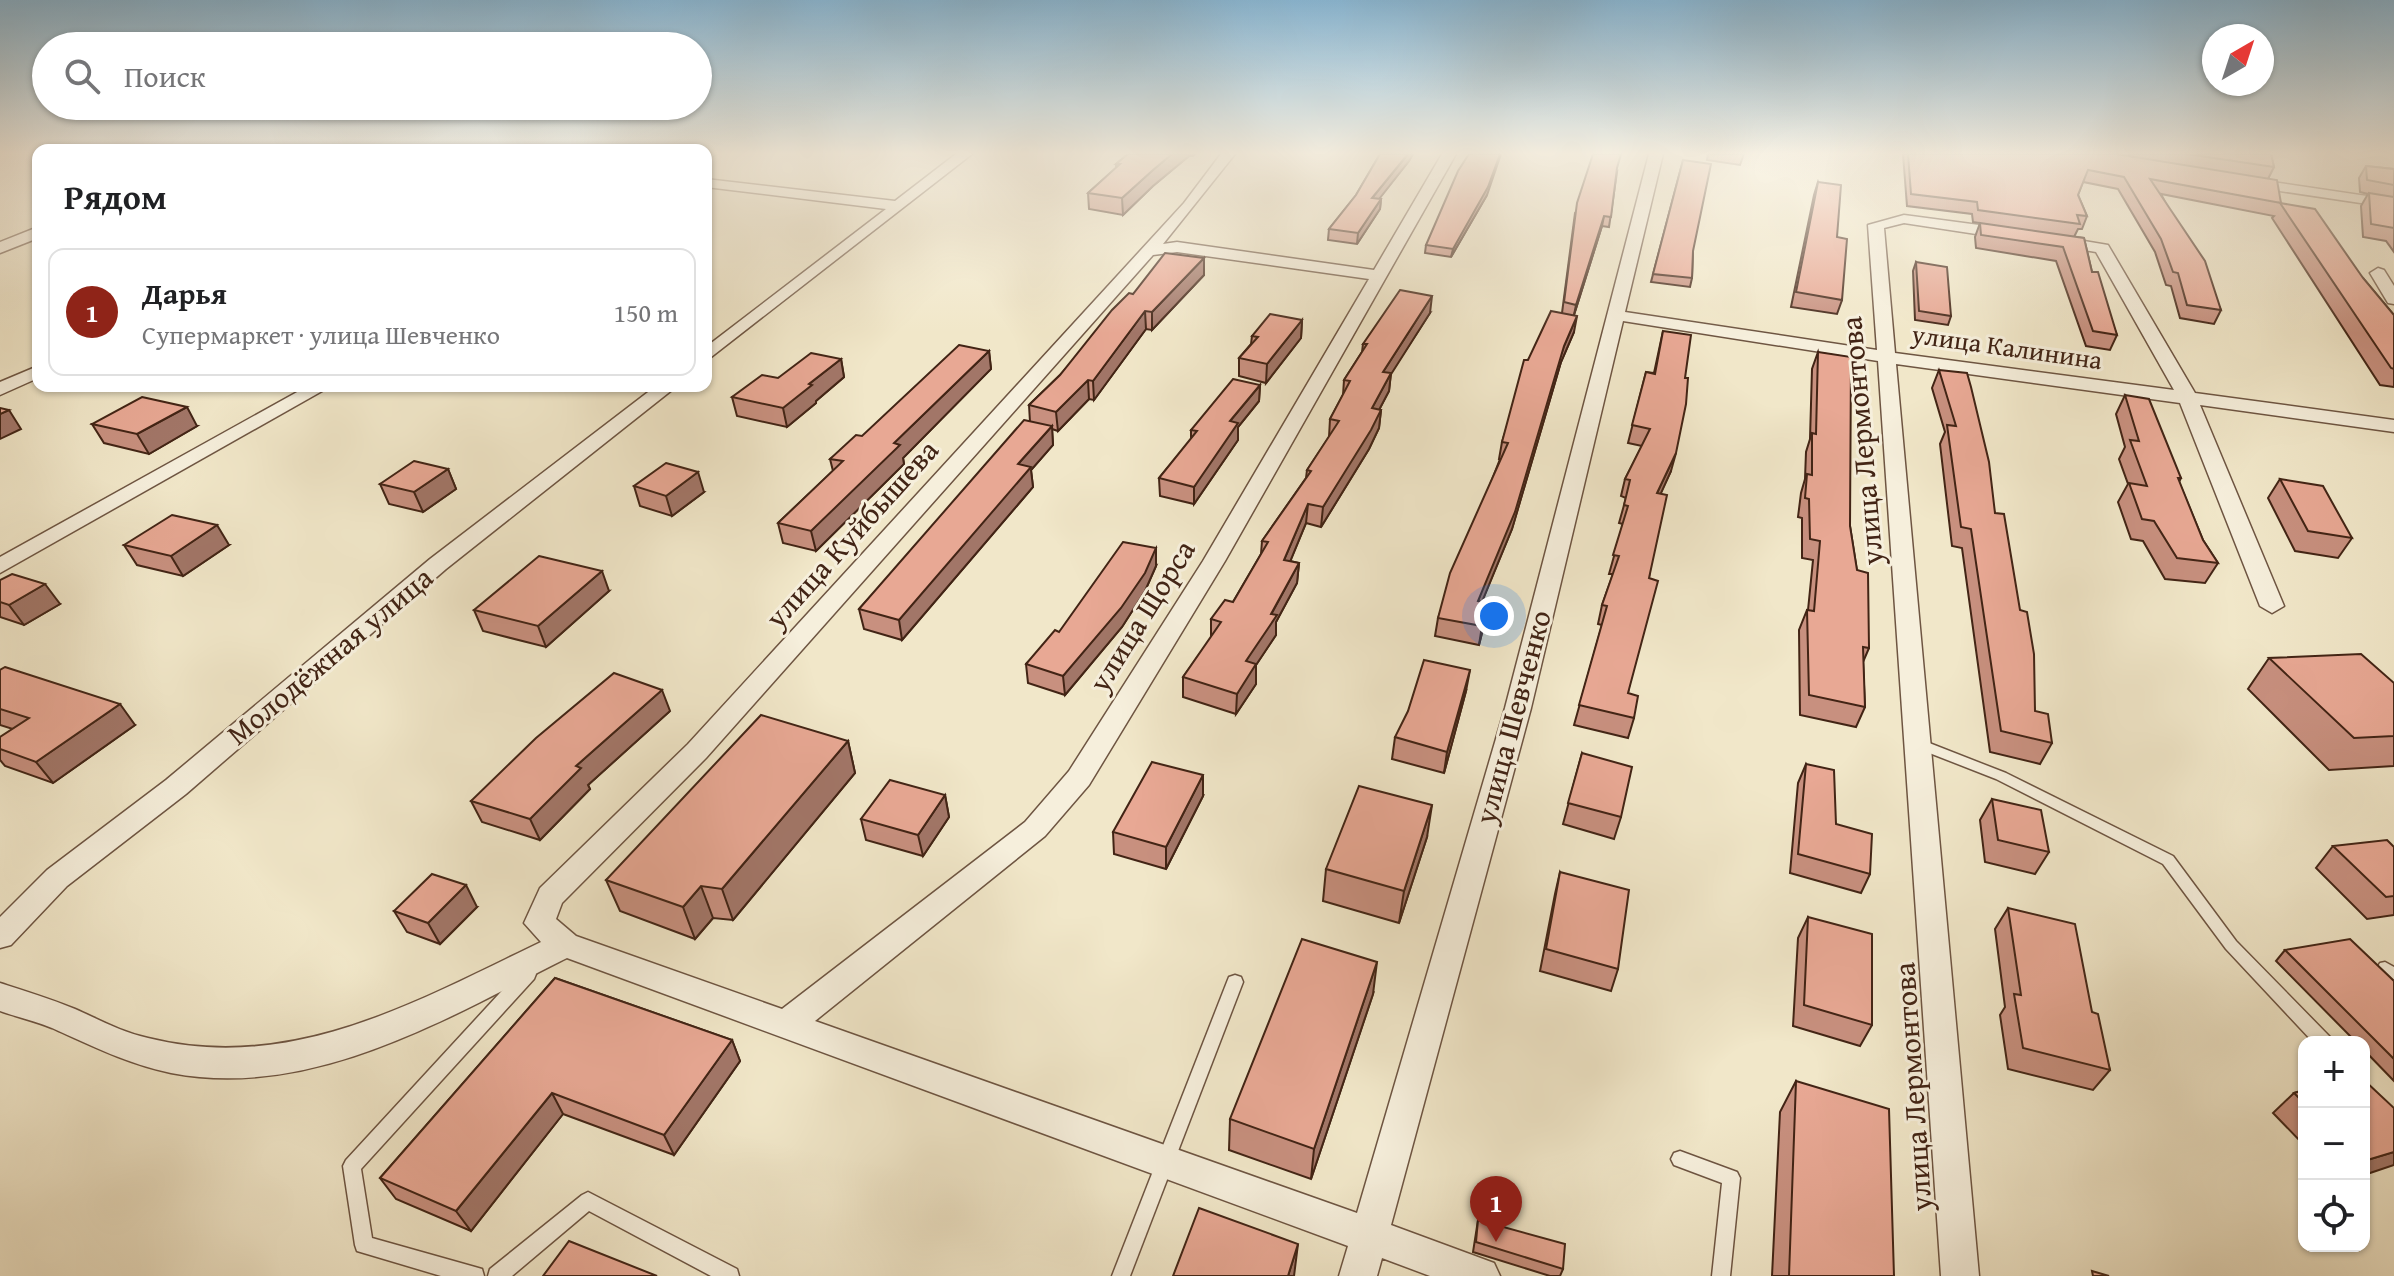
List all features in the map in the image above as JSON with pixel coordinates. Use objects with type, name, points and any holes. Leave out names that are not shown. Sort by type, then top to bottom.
[{"type":"street","points":[[712,351],[890,214]]},
{"type":"street","name":"улица Куйбышева","points":[[565,945],[539,923],[550,896],[697,751],[1179,214]]},
{"type":"street","name":"улица Щорса","points":[[786,1025],[1035,829],[1079,778],[1214,561],[1414,214]]},
{"type":"street","name":"улица Шевченко","points":[[1358,1276],[1518,708],[1640,214]]},
{"type":"street","name":"улица Лермонтова","points":[[1960,1276],[1876,225],[1904,219],[2102,248],[2188,398],[2272,606]]},
{"type":"street","points":[[0,248],[32,235]]},
{"type":"street","points":[[1148,251],[1177,247],[1377,275]]},
{"type":"street","points":[[2378,273],[2394,299]]},
{"type":"street","name":"улица Калинина","points":[[1614,315],[1887,357],[2394,426]]},
{"type":"street","points":[[0,389],[32,374]]},
{"type":"street","points":[[0,566],[311,392]]},
{"type":"street","name":"Молодёжная улица","points":[[0,936],[57,878],[176,787],[438,564],[660,392]]},
{"type":"street","points":[[0,996],[25,1009],[51,1013],[108,1040],[178,1060],[263,1065],[339,1047],[381,1032],[565,945],[1481,1276]]},
{"type":"lane","points":[[1919,744],[2001,776],[2168,860],[2231,945],[2318,1036]]},
{"type":"lane","points":[[475,1276],[364,1245],[352,1166],[521,980],[565,945]]},
{"type":"lane","points":[[1121,1276],[1235,982]]},
{"type":"lane","points":[[1680,1159],[1731,1178],[1721,1276]]},
{"type":"lane","points":[[497,1276],[588,1201],[730,1276]]},
{"type":"building","points":[[1341,214],[1371,214],[1358,233],[1329,229]]},
{"type":"building","points":[[1440,214],[1473,214],[1453,249],[1426,245]]},
{"type":"building","points":[[1576,214],[1611,214],[1611,217],[1604,216],[1576,305],[1564,302]]},
{"type":"building","points":[[1669,214],[1701,214],[1693,251],[1692,278],[1653,274]]},
{"type":"building","points":[[1812,214],[1839,214],[1837,237],[1847,239],[1842,300],[1796,292]]},
{"type":"building","points":[[2004,214],[2086,214],[2087,216],[2077,215],[2080,224]]},
{"type":"building","points":[[2146,214],[2173,214],[2205,261],[2221,310],[2187,305],[2178,273],[2173,272],[2161,239]]},
{"type":"building","points":[[2287,214],[2318,214],[2363,278],[2394,315],[2394,369]]},
{"type":"building","points":[[2370,214],[2394,214],[2394,228],[2371,224]]},
{"type":"building","points":[[1980,223],[2084,238],[2092,272],[2098,272],[2117,335],[2093,331],[2063,247],[1981,235]]},
{"type":"building","points":[[1165,253],[1204,258],[1152,312],[1145,311],[1093,381],[1088,380],[1056,412],[1029,405],[1060,375],[1112,310],[1129,293],[1133,294]]},
{"type":"building","points":[[1916,262],[1947,267],[1951,316],[1919,311]]},
{"type":"building","points":[[1400,290],[1432,296],[1383,372],[1391,373],[1372,408],[1381,410],[1371,430],[1323,507],[1308,504],[1284,560],[1299,563],[1271,614],[1277,615],[1246,661],[1256,664],[1237,694],[1183,677],[1221,622],[1211,619],[1225,600],[1233,602],[1268,542],[1262,541],[1311,471],[1307,470],[1339,421],[1330,419],[1350,381],[1344,380],[1367,344],[1363,344]]},
{"type":"building","points":[[1551,311],[1577,316],[1564,346],[1515,512],[1478,601],[1488,603],[1482,626],[1438,618],[1450,573],[1508,443],[1502,442],[1524,360],[1528,360]]},
{"type":"building","points":[[1270,314],[1302,320],[1267,364],[1239,358],[1258,337],[1252,336]]},
{"type":"building","points":[[1663,331],[1691,335],[1685,378],[1688,378],[1676,453],[1657,493],[1667,495],[1649,578],[1658,581],[1628,693],[1638,696],[1634,718],[1579,705],[1607,606],[1602,605],[1619,556],[1613,555],[1628,506],[1624,505],[1630,480],[1625,479],[1650,429],[1632,425],[1646,372],[1655,374]]},
{"type":"building","points":[[959,345],[989,351],[894,443],[900,445],[811,531],[778,523],[843,461],[830,459],[856,435],[862,436]]},
{"type":"building","points":[[1818,352],[1851,357],[1850,526],[1857,570],[1868,573],[1869,648],[1863,647],[1865,707],[1809,695],[1807,610],[1814,611],[1820,541],[1810,539],[1809,499],[1805,498],[1807,474],[1812,475],[1812,433],[1816,434]]},
{"type":"building","points":[[811,353],[841,359],[783,408],[732,397],[762,375],[778,378]]},
{"type":"building","points":[[1939,370],[1967,373],[1989,462],[1995,513],[2004,514],[2020,610],[2027,612],[2034,654],[2035,711],[2048,714],[2052,743],[2001,731],[1971,529],[1961,527],[1947,425],[1956,426]]},
{"type":"building","points":[[1233,379],[1260,385],[1230,421],[1238,423],[1194,487],[1159,478],[1197,431],[1191,430]]},
{"type":"building","points":[[2125,395],[2149,399],[2203,540],[2218,563],[2177,558],[2154,521],[2142,519],[2129,483],[2147,486],[2130,440],[2139,441]]},
{"type":"building","points":[[142,397],[187,407],[137,434],[92,424]]},
{"type":"building","points":[[1024,420],[1052,426],[1018,464],[1031,467],[899,620],[859,609]]},
{"type":"building","points":[[414,461],[448,469],[414,492],[380,484]]},
{"type":"building","points":[[666,463],[698,472],[666,496],[634,486]]},
{"type":"building","points":[[2280,479],[2323,486],[2352,538],[2308,531]]},
{"type":"building","points":[[172,515],[217,525],[171,556],[124,545]]},
{"type":"building","points":[[1123,542],[1156,548],[1145,573],[1121,608],[1063,676],[1026,664],[1055,630],[1059,632]]},
{"type":"building","points":[[539,556],[602,571],[538,626],[474,610]]},
{"type":"building","points":[[12,574],[45,584],[9,605],[0,602],[0,580]]},
{"type":"building","points":[[2361,654],[2394,683],[2394,736],[2354,738],[2269,658]]},
{"type":"building","points":[[1424,660],[1470,670],[1447,752],[1395,737],[1408,711]]},
{"type":"building","points":[[5,667],[120,704],[36,762],[0,749],[0,737],[29,718],[0,709],[0,670]]},
{"type":"building","points":[[614,673],[662,690],[576,766],[581,768],[530,819],[471,801],[536,738]]},
{"type":"building","points":[[761,715],[848,741],[722,889],[701,886],[683,907],[606,880]]},
{"type":"building","points":[[1582,753],[1632,767],[1621,817],[1568,803]]},
{"type":"building","points":[[1152,762],[1203,775],[1166,847],[1113,832]]},
{"type":"building","points":[[1806,764],[1834,770],[1836,824],[1872,834],[1870,874],[1798,854]]},
{"type":"building","points":[[890,780],[945,795],[918,835],[861,819]]},
{"type":"building","points":[[1359,786],[1432,805],[1404,891],[1326,869]]},
{"type":"building","points":[[1992,799],[2041,810],[2049,852],[1998,840]]},
{"type":"building","points":[[2387,840],[2394,847],[2394,896],[2386,897],[2333,846]]},
{"type":"building","points":[[1560,872],[1629,890],[1618,969],[1546,949]]},
{"type":"building","points":[[432,874],[466,885],[428,923],[394,911]]},
{"type":"building","points":[[2008,908],[2075,924],[2092,1012],[2098,1014],[2110,1070],[2023,1048],[2014,994],[2021,995]]},
{"type":"building","points":[[1808,917],[1872,934],[1872,1025],[1804,1005]]},
{"type":"building","points":[[1302,939],[1377,962],[1314,1149],[1230,1119]]},
{"type":"building","points":[[2350,939],[2394,981],[2394,1059],[2285,950]]},
{"type":"building","points":[[555,978],[732,1040],[664,1135],[552,1093],[456,1211],[380,1178]]},
{"type":"building","points":[[1796,1081],[1889,1109],[1894,1276],[1789,1276]]},
{"type":"building","points":[[2370,1086],[2394,1108],[2394,1152],[2370,1159]]},
{"type":"building","points":[[1199,1208],[1298,1244],[1288,1276],[1173,1276]]},
{"type":"building","points":[[1478,1220],[1565,1244],[1563,1269],[1476,1242]]},
{"type":"building","points":[[569,1241],[657,1276],[543,1276]]},
{"type":"place","name":"Дарья","points":[[1496,1242]]}]
